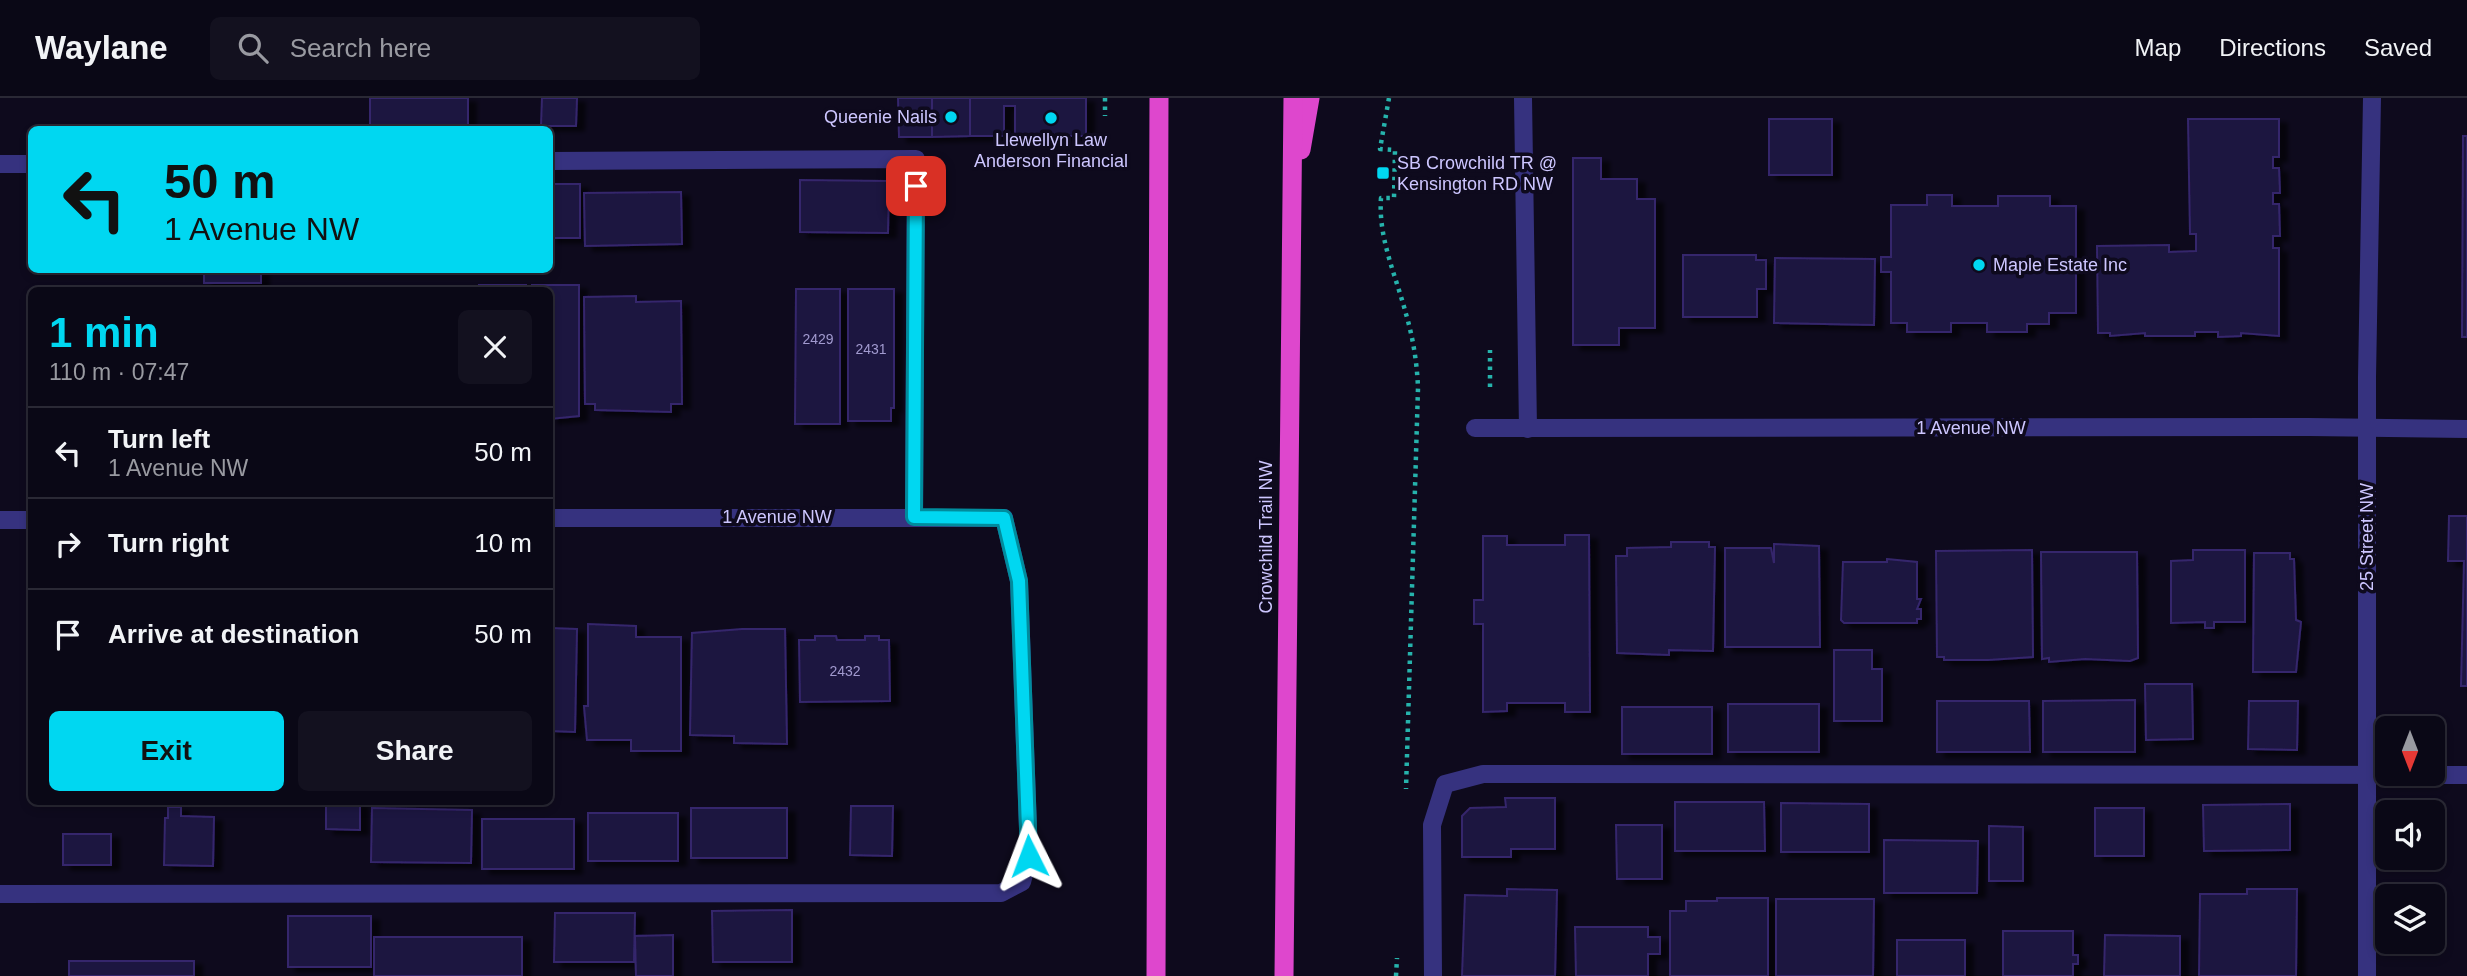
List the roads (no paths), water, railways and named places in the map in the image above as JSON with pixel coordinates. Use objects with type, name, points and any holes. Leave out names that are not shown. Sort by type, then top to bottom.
[{"type":"highway","points":[[1156,976],[1159,98]]},
{"type":"highway","name":"Crowchild Trail NW","points":[[1284,976],[1293,98]]},
{"type":"highway","points":[[1290,217],[1310,98]]},
{"type":"street","points":[[1523,98],[1528,429]]},
{"type":"street","name":"25 Street NW","points":[[2367,976],[2367,428],[2372,98]]},
{"type":"street","points":[[553,161],[916,159],[914,517]]},
{"type":"street","points":[[0,164],[28,164]]},
{"type":"street","name":"1 Avenue NW","points":[[1475,428],[2467,429]]},
{"type":"street","name":"1 Avenue NW","points":[[0,894],[1001,893],[1022,882],[1029,856],[1019,581],[1004,518],[553,518]]},
{"type":"street","points":[[0,520],[28,520]]},
{"type":"street","points":[[1433,976],[1432,825],[1445,784],[1483,774],[2467,775]]},
{"type":"place","name":"Queenie Nails","points":[[951,117]]},
{"type":"place","name":"Llewellyn Law Anderson Financial","points":[[1051,118]]},
{"type":"place","name":"SB Crowchild TR @ Kensington RD NW","points":[[1383,173]]},
{"type":"place","name":"Maple Estate Inc","points":[[1979,265]]}]
